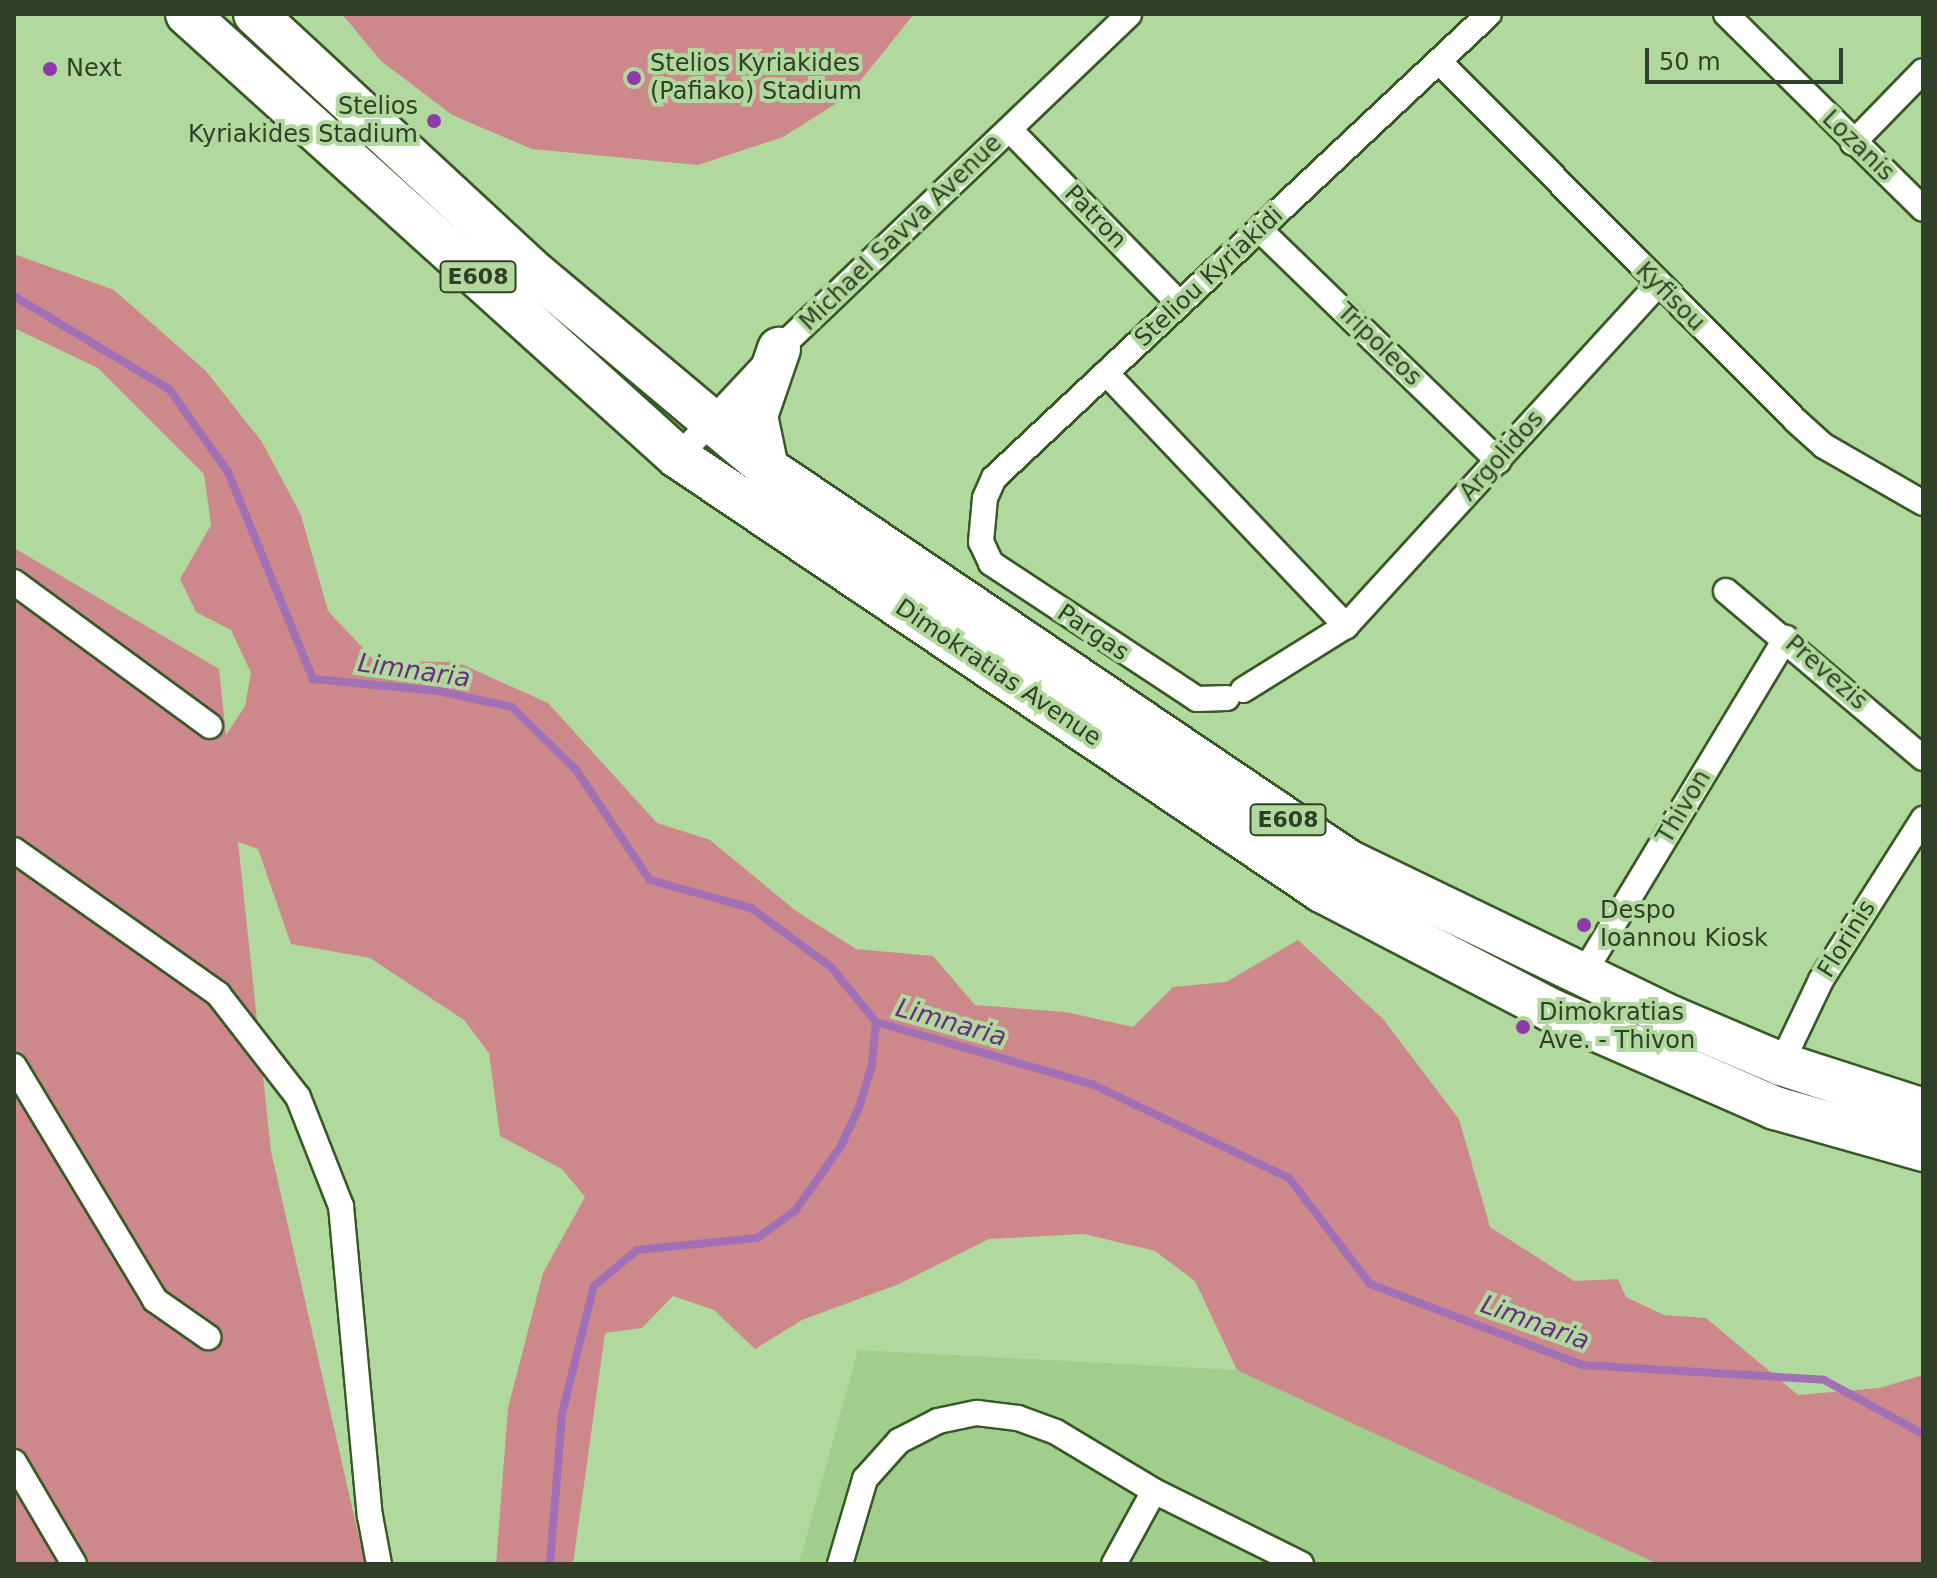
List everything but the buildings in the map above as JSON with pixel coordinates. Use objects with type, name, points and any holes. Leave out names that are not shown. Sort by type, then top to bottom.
[{"type":"highway","name":"Dimokratias Avenue","points":[[187,14],[678,457],[1322,891],[1553,1011],[1775,1108],[1923,1150]]},
{"type":"highway","name":"Dimokratias Avenue","points":[[255,14],[529,268],[767,468],[1348,861],[1582,976],[1781,1064],[1923,1110]]},
{"type":"highway","points":[[767,468],[756,416],[779,349]]},
{"type":"street","name":"Michael Savva Avenue","points":[[678,457],[779,349],[1129,14]]},
{"type":"street","name":"Steliou Kyriakidi","points":[[991,563],[981,542],[980,520],[994,478],[1489,14]]},
{"type":"street","name":"Lozanis","points":[[1726,14],[1923,209]]},
{"type":"street","name":"Kyfisou","points":[[1440,62],[1657,285],[1824,446],[1923,503]]},
{"type":"street","points":[[1853,143],[1923,71]]},
{"type":"street","name":"Patron","points":[[1010,130],[1180,304]]},
{"type":"street","name":"Tripoleos","points":[[1260,230],[1498,461]]},
{"type":"street","name":"Argolidos","points":[[1197,699],[1235,694],[1346,626],[1657,285]]},
{"type":"street","points":[[1106,373],[1346,626]]},
{"type":"street","name":"Pargas","points":[[991,563],[1197,699]]},
{"type":"street","points":[[14,582],[210,726]]},
{"type":"street","name":"Prevezis","points":[[1726,591],[1786,638],[1923,758]]},
{"type":"street","name":"Thivon","points":[[1582,976],[1786,638]]},
{"type":"street","name":"Florinis","points":[[1781,1064],[1821,980],[1923,819]]},
{"type":"street","points":[[14,850],[218,994],[298,1097],[341,1206],[379,1564]]},
{"type":"street","points":[[14,1066],[155,1300],[208,1337]]},
{"type":"street","points":[[840,1564],[865,1479],[899,1441],[938,1421],[977,1413],[1018,1418],[1056,1432],[1154,1491],[1301,1564]]},
{"type":"street","points":[[14,1462],[74,1564]]},
{"type":"street","points":[[1114,1564],[1154,1491]]},
{"type":"shaded area","name":"Stelios Kyriakides (Pafiako) Stadium","points":[[342,14],[914,14],[848,96],[783,137],[698,165],[532,149],[452,115],[381,61]]},
{"type":"shaded area","points":[[14,254],[114,290],[206,371],[262,442],[301,515],[328,611],[375,661],[457,662],[548,703],[657,823],[710,840],[796,911],[856,949],[933,956],[975,1005],[1066,1012],[1133,1027],[1173,987],[1226,982],[1298,940],[1383,1019],[1459,1119],[1490,1227],[1574,1281],[1618,1279],[1626,1297],[1664,1315],[1706,1318],[1798,1395],[1879,1388],[1923,1375],[1923,1564],[1658,1564],[1237,1370],[1195,1281],[1155,1251],[1084,1234],[989,1239],[899,1284],[802,1320],[755,1349],[714,1310],[673,1296],[642,1328],[605,1333],[573,1564],[496,1564],[508,1408],[543,1273],[585,1197],[562,1169],[500,1136],[489,1053],[464,1020],[370,958],[291,944],[258,849],[238,842],[271,1151],[365,1564],[14,1564],[14,548],[219,669],[226,735],[245,706],[251,673],[231,630],[196,612],[180,579],[211,525],[204,474],[98,368],[14,328]]},
{"type":"shaded area","points":[[858,1350],[1237,1370],[1658,1564],[799,1564]]},
{"type":"waterway","name":"Limnaria","points":[[14,296],[169,389],[228,472],[313,679],[438,691],[512,707],[577,771],[650,880],[751,908],[831,967],[876,1022],[1094,1085],[1289,1178],[1370,1284],[1582,1365],[1824,1380],[1923,1434]]},
{"type":"waterway","points":[[550,1564],[562,1414],[594,1286],[637,1250],[757,1238],[795,1211],[841,1146],[859,1107],[872,1065],[876,1022]]},
{"type":"place","name":"Next","points":[[50,69]]},
{"type":"place","name":"Stelios Kyriakides (Pafiako) Stadium","points":[[634,78]]},
{"type":"place","name":"Stelios Kyriakides Stadium","points":[[434,121]]},
{"type":"place","name":"Despo Ioannou Kiosk","points":[[1584,925]]},
{"type":"place","name":"Dimokratias Ave. - Thivon","points":[[1523,1027]]}]
